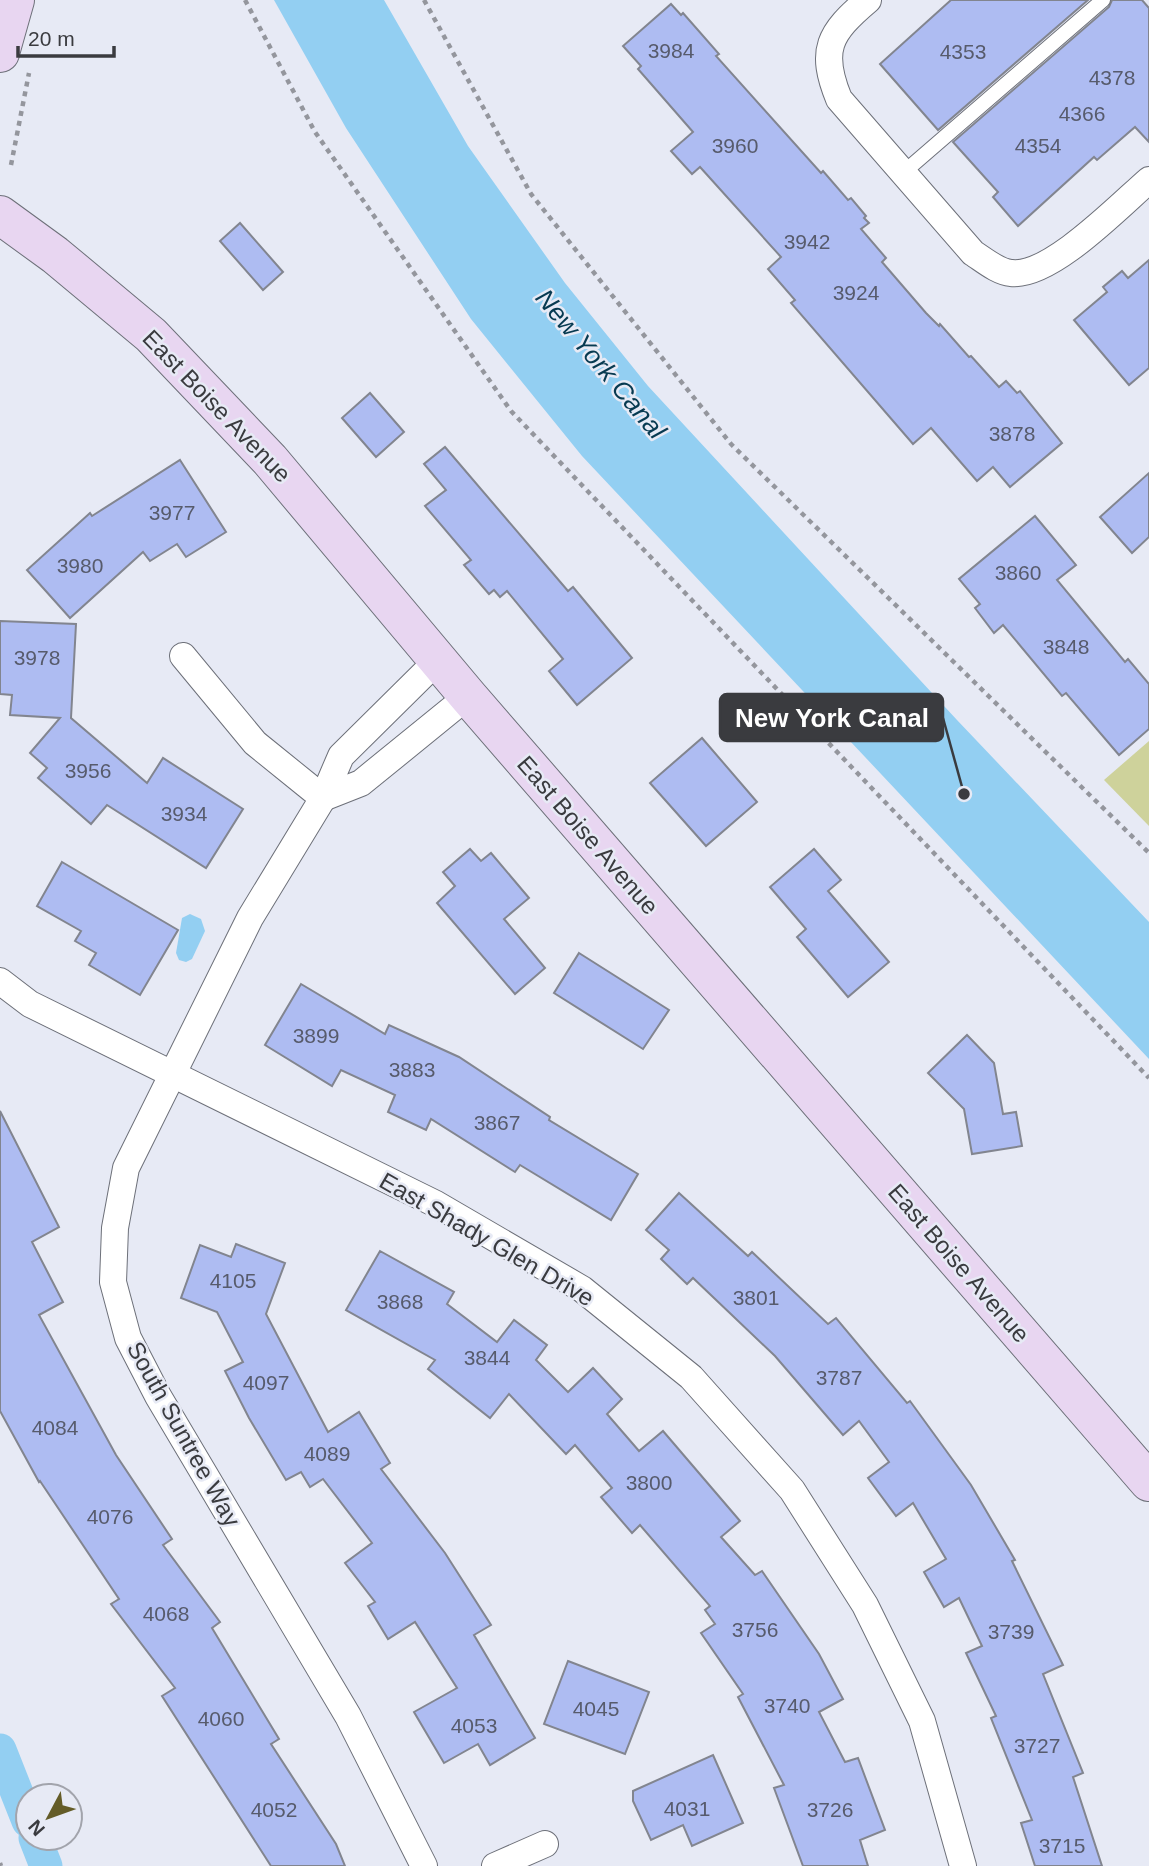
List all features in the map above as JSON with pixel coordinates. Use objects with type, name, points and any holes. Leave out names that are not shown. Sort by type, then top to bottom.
[{"type":"street","points":[[15,0],[15,58]]},
{"type":"street","points":[[868,0],[845,19],[834,35],[827,56],[831,80],[839,99],[973,253],[1010,273],[1031,271],[1056,260],[1149,180]]},
{"type":"street","name":"East Boise Avenue","points":[[0,215],[55,255],[152,335],[270,460],[468,696],[1149,1482]]},
{"type":"street","points":[[183,656],[255,743],[323,798],[361,783],[468,696]]},
{"type":"street","name":"South Suntree Way","points":[[425,1866],[348,1716],[158,1396],[128,1339],[113,1282],[117,1216],[125,1168],[174,1075],[250,918],[323,798],[341,756],[438,660]]},
{"type":"street","name":"East Shady Glen Drive","points":[[0,981],[30,1004],[436,1204],[582,1289],[691,1377],[792,1490],[865,1605],[922,1721],[963,1866]]},
{"type":"street","points":[[495,1866],[545,1844]]},
{"type":"lane","points":[[903,173],[1103,0]]},
{"type":"path","points":[[245,0],[315,132],[511,411],[1149,1078]]},
{"type":"path","points":[[424,0],[531,194],[731,444],[1149,853]]},
{"type":"path","points":[[11,165],[15,58]]},
{"type":"green space","points":[[1149,741],[1149,826],[1104,780]]},
{"type":"water","points":[[274,0],[384,0],[468,146],[565,283],[648,386],[957,720],[1149,922],[1149,1059],[582,456],[471,319],[346,128]]},
{"type":"water","points":[[190,914],[201,919],[205,931],[192,959],[186,962],[179,960],[176,953],[182,918]]},
{"type":"building","points":[[951,0],[1088,0],[938,130],[880,64]]},
{"type":"building","points":[[1112,0],[1142,0],[1149,8],[1149,142],[1135,127],[1097,160],[1094,157],[1018,226],[993,197],[998,192],[953,142],[1109,7]]},
{"type":"building","points":[[671,4],[681,15],[683,13],[719,54],[716,56],[821,173],[823,171],[866,216],[864,218],[869,223],[861,229],[886,258],[882,262],[926,313],[939,326],[940,324],[999,387],[1006,381],[1017,393],[1020,391],[1062,443],[1010,487],[993,467],[977,481],[931,428],[913,444],[791,303],[795,300],[768,269],[781,257],[700,167],[692,174],[671,151],[693,132],[638,69],[641,66],[623,46]]},
{"type":"building","points":[[240,223],[283,272],[263,290],[220,241]]},
{"type":"building","points":[[1149,260],[1149,368],[1129,385],[1074,320],[1107,292],[1103,287],[1122,271],[1128,278]]},
{"type":"building","points":[[370,393],[404,432],[376,457],[342,418]]},
{"type":"building","points":[[445,447],[568,591],[573,587],[632,658],[577,705],[549,671],[563,659],[507,591],[500,597],[494,590],[489,594],[464,565],[471,560],[425,506],[446,490],[424,464]]},
{"type":"building","points":[[180,460],[226,532],[186,557],[177,544],[150,561],[143,552],[70,618],[27,570],[90,513],[92,516]]},
{"type":"building","points":[[1149,473],[1149,537],[1132,553],[1100,517]]},
{"type":"building","points":[[1035,516],[1076,565],[1057,580],[1125,662],[1128,659],[1149,684],[1149,729],[1119,755],[1066,693],[1062,696],[1003,625],[994,633],[975,608],[980,604],[959,579]]},
{"type":"building","points":[[0,621],[76,624],[71,718],[147,783],[163,758],[243,809],[206,868],[107,805],[91,824],[38,778],[47,768],[30,753],[60,718],[10,715],[12,695],[0,694]]},
{"type":"building","points":[[702,738],[757,802],[706,846],[650,783]]},
{"type":"building","points":[[470,849],[481,861],[491,853],[529,898],[504,919],[545,968],[515,994],[437,903],[455,886],[443,872]]},
{"type":"building","points":[[814,849],[841,880],[828,891],[889,962],[848,997],[797,937],[806,929],[770,887]]},
{"type":"building","points":[[62,862],[178,930],[140,995],[89,965],[96,953],[75,941],[81,931],[37,906]]},
{"type":"building","points":[[579,953],[669,1010],[643,1049],[554,993]]},
{"type":"building","points":[[301,984],[385,1034],[389,1025],[459,1057],[550,1117],[549,1120],[638,1174],[611,1220],[520,1165],[515,1172],[431,1119],[426,1130],[388,1112],[395,1095],[341,1070],[332,1086],[265,1045]]},
{"type":"building","points":[[967,1035],[994,1063],[1003,1114],[1016,1112],[1022,1146],[972,1154],[964,1109],[928,1073]]},
{"type":"building","points":[[0,1111],[59,1227],[32,1242],[63,1302],[39,1315],[116,1455],[172,1539],[163,1545],[220,1622],[212,1628],[279,1739],[271,1744],[336,1844],[345,1866],[271,1866],[162,1696],[175,1688],[111,1604],[119,1599],[39,1482],[0,1411]]},
{"type":"building","points":[[679,1193],[748,1256],[752,1252],[828,1324],[836,1318],[907,1403],[910,1401],[971,1485],[1015,1560],[1012,1561],[1063,1665],[1043,1674],[1083,1773],[1073,1777],[1102,1866],[1035,1866],[1021,1823],[1032,1820],[991,1718],[996,1716],[966,1653],[982,1646],[959,1598],[944,1607],[924,1572],[946,1559],[913,1503],[896,1516],[868,1478],[889,1462],[859,1421],[843,1435],[775,1356],[693,1278],[687,1284],[661,1259],[669,1250],[646,1230]]},
{"type":"building","points":[[236,1244],[285,1263],[266,1314],[328,1432],[359,1412],[390,1463],[381,1469],[445,1553],[491,1625],[474,1635],[535,1738],[490,1765],[478,1744],[444,1763],[414,1712],[457,1688],[415,1622],[388,1639],[368,1606],[375,1602],[345,1563],[372,1543],[323,1479],[310,1487],[301,1472],[286,1480],[225,1371],[243,1362],[217,1312],[181,1298],[200,1245],[231,1257]]},
{"type":"building","points":[[380,1251],[454,1292],[447,1304],[497,1342],[514,1320],[547,1345],[536,1360],[568,1392],[593,1368],[622,1399],[607,1414],[639,1451],[663,1431],[740,1521],[721,1537],[755,1575],[762,1571],[819,1654],[843,1699],[819,1712],[845,1762],[858,1758],[885,1830],[860,1840],[868,1866],[803,1866],[774,1788],[784,1785],[738,1697],[743,1694],[701,1633],[715,1624],[705,1610],[710,1606],[640,1525],[632,1533],[601,1497],[612,1488],[575,1445],[566,1454],[509,1394],[490,1418],[428,1369],[435,1360],[346,1310]]},
{"type":"building","points":[[568,1661],[649,1692],[625,1754],[544,1724]]},
{"type":"building","points":[[713,1755],[743,1823],[692,1846],[683,1825],[651,1840],[633,1801],[633,1791]]},
{"type":"waterway","points":[[0,1750],[14,1786]]},
{"type":"waterway","points":[[40,1852],[46,1866]]},
{"type":"place","name":"New York Canal","points":[[964,794]]}]
